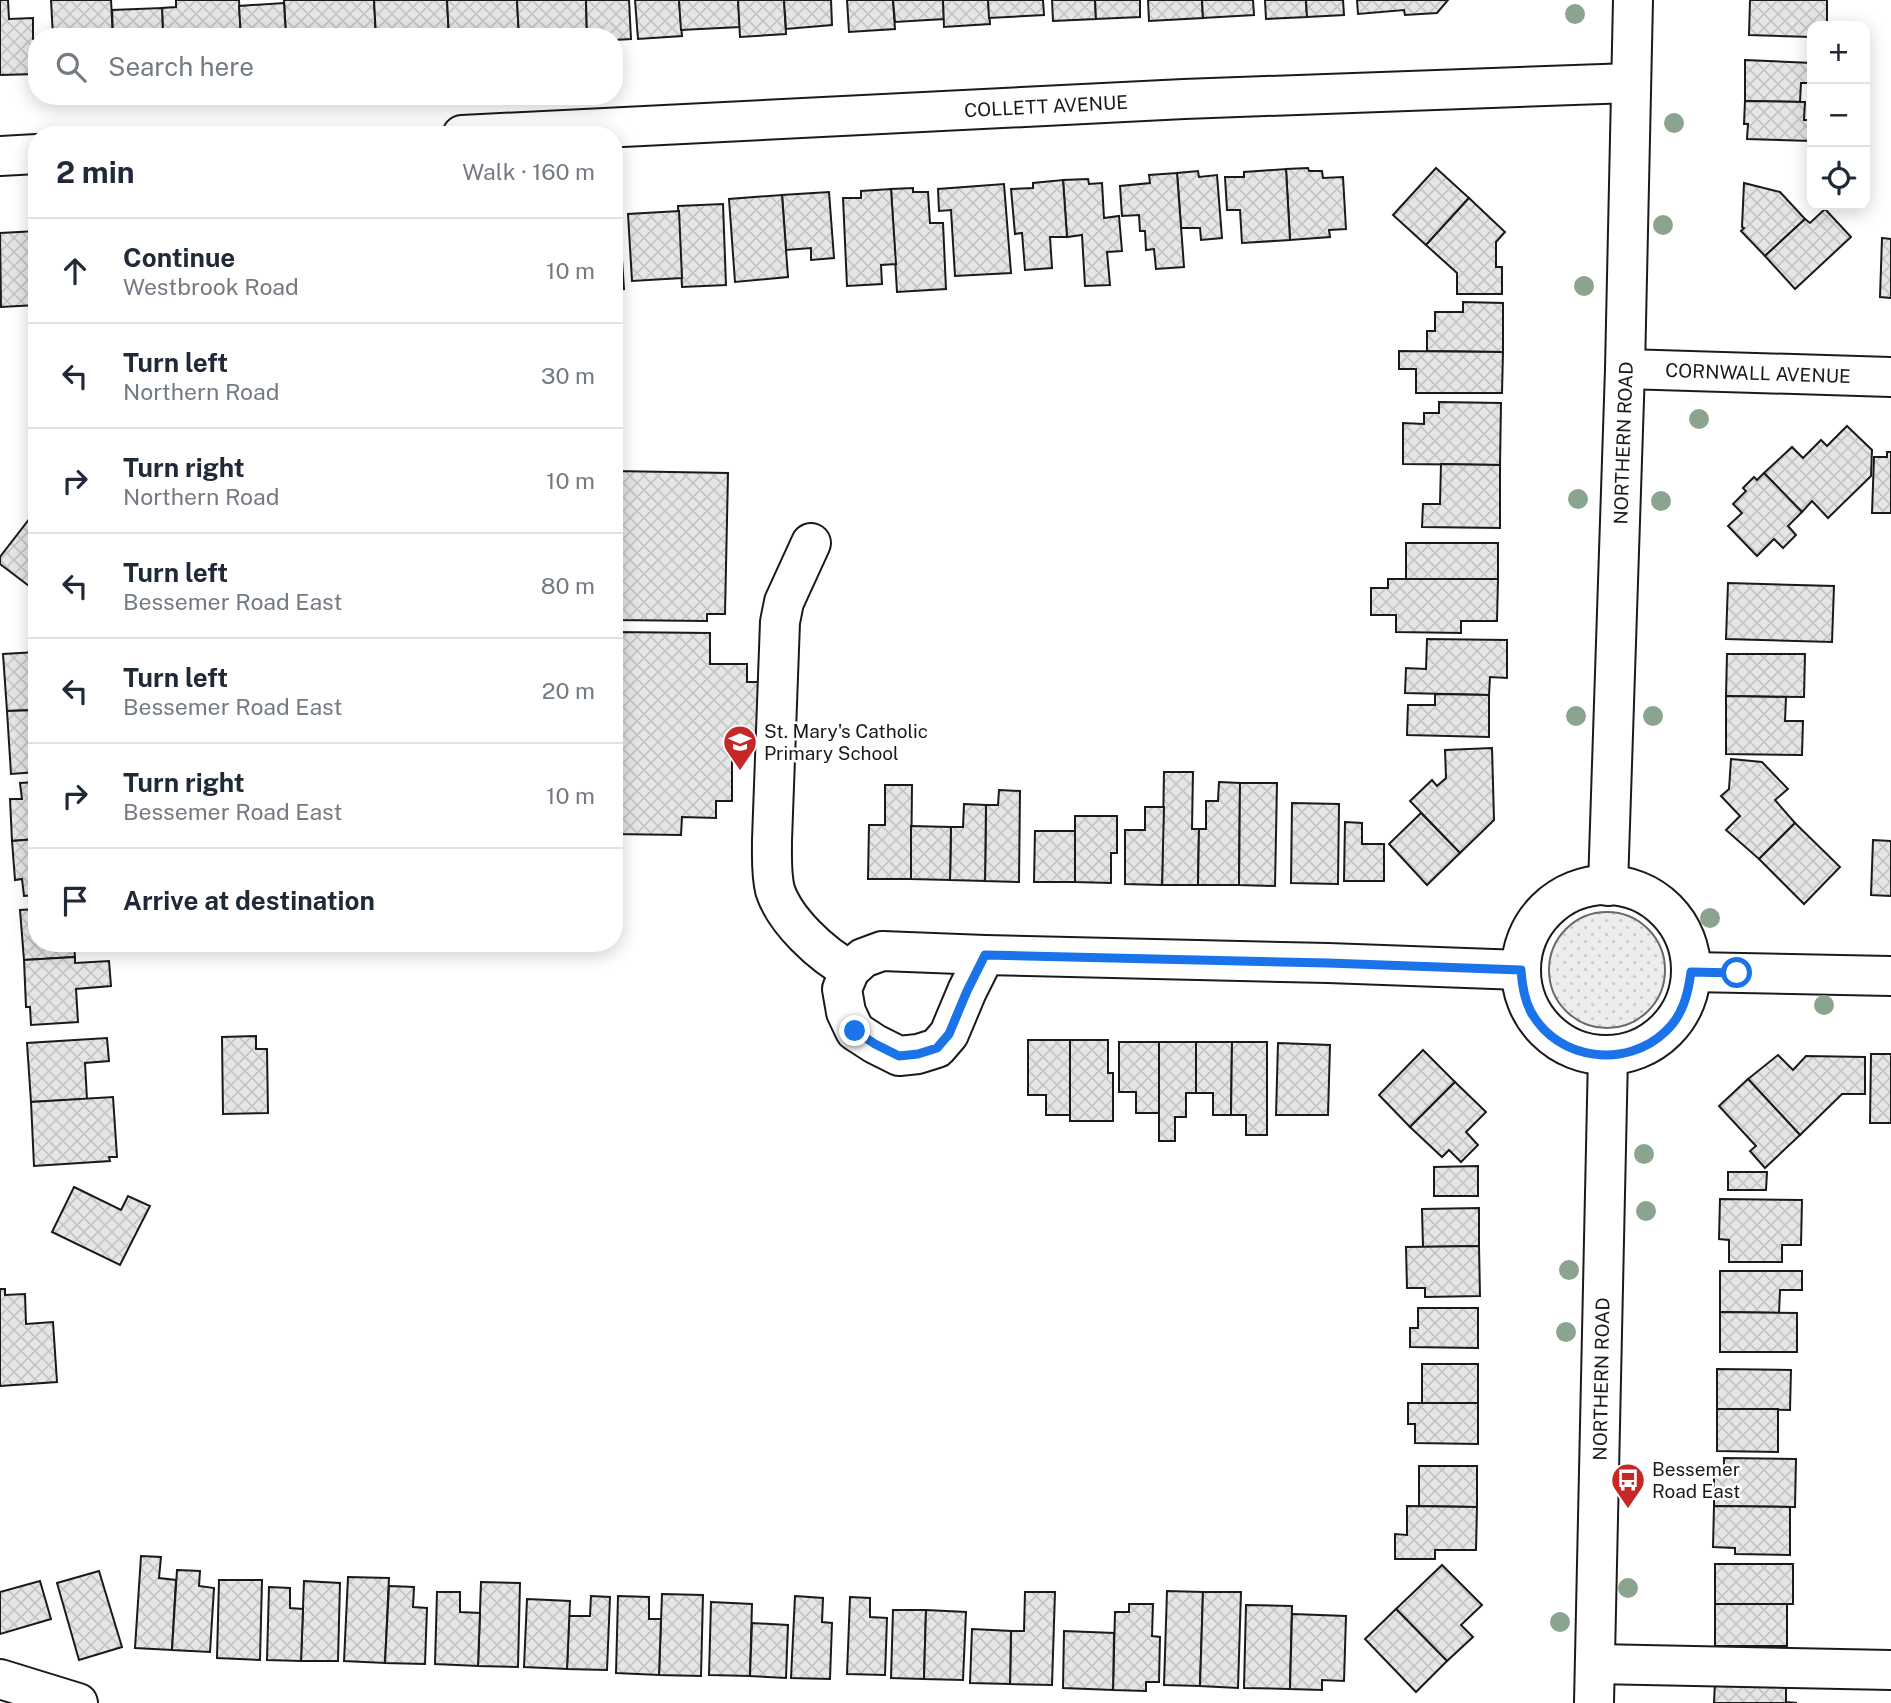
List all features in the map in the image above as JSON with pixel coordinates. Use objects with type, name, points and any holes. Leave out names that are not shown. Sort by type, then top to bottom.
[{"type":"street","name":"NORTHERN ROAD","points":[[1608,886],[1625,369],[1633,0]]},
{"type":"street","name":"COLLETT AVENUE","points":[[623,127],[1184,99],[1630,83]]},
{"type":"street","points":[[0,156],[28,154]]},
{"type":"street","name":"CORNWALL AVENUE","points":[[1625,369],[1891,377]]},
{"type":"street","points":[[811,542],[784,602],[780,622],[772,873],[775,890],[781,902],[801,930],[833,961],[850,970]]},
{"type":"street","points":[[1601,885],[1628,888],[1653,899],[1673,916],[1686,939],[1691,965],[1689,992],[1680,1013],[1667,1030],[1650,1044],[1629,1052],[1608,1055],[1585,1053],[1563,1044],[1545,1031],[1531,1012],[1523,991],[1521,970],[1525,942],[1537,920],[1555,902],[1576,891],[1601,885]]},
{"type":"street","points":[[985,955],[949,1034],[937,1048],[899,1056],[855,1031],[846,1012],[842,989],[850,970],[863,958],[881,950],[921,954],[985,955],[1328,963],[1521,970]]},
{"type":"street","points":[[1691,972],[1891,976]]},
{"type":"street","name":"NORTHERN ROAD","points":[[1590,1689],[1608,1055]]},
{"type":"street","points":[[1590,1689],[1891,1670]]},
{"type":"street","points":[[0,1679],[78,1703]]},
{"type":"shaded area","points":[[1607,912],[1629,916],[1648,929],[1661,948],[1665,970],[1661,992],[1648,1011],[1629,1024],[1607,1028],[1585,1024],[1566,1011],[1553,992],[1549,970],[1553,948],[1566,929],[1585,916]]},
{"type":"building","points":[[0,0],[8,0],[9,19],[33,18],[33,28],[28,28],[28,74],[0,75]]},
{"type":"building","points":[[51,0],[111,0],[113,28],[53,28]]},
{"type":"building","points":[[176,0],[239,0],[241,28],[163,28],[162,8],[176,7]]},
{"type":"building","points":[[284,0],[374,0],[376,28],[286,28]]},
{"type":"building","points":[[374,0],[447,0],[449,28],[376,28]]},
{"type":"building","points":[[447,0],[517,0],[519,28],[449,28]]},
{"type":"building","points":[[517,0],[586,0],[587,28],[519,28]]},
{"type":"building","points":[[586,0],[629,0],[631,39],[623,39],[623,28],[587,28]]},
{"type":"building","points":[[635,0],[679,0],[682,36],[638,39]]},
{"type":"building","points":[[679,0],[738,0],[740,27],[681,30]]},
{"type":"building","points":[[738,0],[784,0],[786,34],[740,37]]},
{"type":"building","points":[[784,0],[831,0],[832,25],[786,29]]},
{"type":"building","points":[[847,0],[893,0],[895,29],[849,32]]},
{"type":"building","points":[[893,0],[943,0],[944,19],[895,22]]},
{"type":"building","points":[[943,0],[988,0],[990,24],[944,27]]},
{"type":"building","points":[[988,0],[1043,0],[1044,15],[989,18]]},
{"type":"building","points":[[1052,0],[1095,0],[1096,19],[1053,21]]},
{"type":"building","points":[[1095,0],[1140,0],[1140,17],[1096,19]]},
{"type":"building","points":[[1148,0],[1202,0],[1203,18],[1149,21]]},
{"type":"building","points":[[1202,0],[1253,0],[1254,15],[1203,18]]},
{"type":"building","points":[[1265,0],[1306,0],[1307,17],[1266,19]]},
{"type":"building","points":[[1306,0],[1343,0],[1344,15],[1307,17]]},
{"type":"building","points":[[1357,0],[1448,0],[1437,13],[1405,15],[1404,10],[1358,14]]},
{"type":"building","points":[[1750,0],[1827,0],[1827,21],[1807,21],[1807,37],[1749,35]]},
{"type":"building","points":[[284,3],[285,28],[240,28],[239,6]]},
{"type":"building","points":[[162,8],[163,28],[113,28],[112,10]]},
{"type":"building","points":[[1745,60],[1807,63],[1807,83],[1801,83],[1800,102],[1745,101]]},
{"type":"building","points":[[1745,101],[1805,102],[1807,141],[1747,139],[1748,124],[1744,124]]},
{"type":"building","points":[[1308,168],[1309,171],[1322,171],[1323,178],[1343,177],[1346,229],[1329,230],[1330,237],[1290,240],[1286,169]]},
{"type":"building","points":[[1436,168],[1469,198],[1426,245],[1393,215]]},
{"type":"building","points":[[1286,169],[1290,240],[1242,243],[1240,210],[1227,210],[1225,177],[1244,177],[1244,172]]},
{"type":"building","points":[[1198,171],[1199,177],[1217,175],[1222,238],[1201,240],[1200,228],[1181,228],[1177,173]]},
{"type":"building","points":[[1177,173],[1184,267],[1156,269],[1154,249],[1146,250],[1145,231],[1140,231],[1139,215],[1122,216],[1120,186],[1150,183],[1149,175]]},
{"type":"building","points":[[1088,179],[1089,184],[1102,183],[1104,218],[1119,216],[1122,251],[1107,252],[1110,285],[1085,286],[1082,235],[1067,237],[1063,180]]},
{"type":"building","points":[[1063,180],[1067,237],[1050,237],[1052,268],[1025,270],[1022,233],[1015,234],[1011,189],[1033,188],[1033,183]]},
{"type":"building","points":[[1744,183],[1780,192],[1805,219],[1765,256],[1741,231],[1744,228]]},
{"type":"building","points":[[1004,184],[1011,273],[955,276],[951,210],[939,211],[938,189]]},
{"type":"building","points":[[913,188],[913,192],[928,192],[930,223],[943,223],[946,289],[897,292],[891,189]]},
{"type":"building","points":[[891,189],[896,264],[881,265],[882,284],[847,286],[843,198],[861,198],[861,191]]},
{"type":"building","points":[[829,192],[834,258],[811,260],[811,248],[786,250],[782,195]]},
{"type":"building","points":[[782,195],[788,277],[735,282],[729,199]]},
{"type":"building","points":[[1469,198],[1505,232],[1496,242],[1496,267],[1502,267],[1502,294],[1457,294],[1457,273],[1426,245]]},
{"type":"building","points":[[723,204],[726,285],[682,287],[678,206]]},
{"type":"building","points":[[1826,210],[1851,237],[1795,289],[1765,256],[1805,219],[1810,223]]},
{"type":"building","points":[[679,211],[682,278],[632,281],[628,214]]},
{"type":"building","points":[[28,231],[28,306],[1,307],[0,233]]},
{"type":"building","points":[[1882,238],[1891,239],[1891,298],[1880,297]]},
{"type":"building","points":[[1463,302],[1503,303],[1503,352],[1427,351],[1427,331],[1435,331],[1435,312],[1463,312]]},
{"type":"building","points":[[1399,351],[1503,352],[1502,393],[1416,393],[1416,369],[1399,369]]},
{"type":"building","points":[[1439,402],[1501,403],[1500,465],[1403,464],[1403,423],[1424,424],[1424,413],[1439,413]]},
{"type":"building","points":[[1847,426],[1872,450],[1871,476],[1828,518],[1812,501],[1802,512],[1764,473],[1792,447],[1803,458],[1821,440],[1827,446]]},
{"type":"building","points":[[1887,452],[1891,452],[1891,513],[1872,513],[1874,457],[1887,457]]},
{"type":"building","points":[[1441,464],[1500,465],[1500,528],[1422,527],[1423,504],[1440,504]]},
{"type":"building","points":[[623,471],[728,473],[725,614],[707,614],[707,621],[623,620]]},
{"type":"building","points":[[1764,473],[1802,512],[1788,526],[1796,535],[1783,548],[1774,539],[1757,556],[1728,526],[1742,513],[1733,504],[1746,491],[1743,488],[1754,477],[1757,480]]},
{"type":"building","points":[[28,521],[28,585],[0,564],[0,557]]},
{"type":"building","points":[[1406,543],[1498,543],[1498,579],[1406,579]]},
{"type":"building","points":[[1388,579],[1498,579],[1497,621],[1461,621],[1461,633],[1396,632],[1396,615],[1371,615],[1371,588],[1388,588]]},
{"type":"building","points":[[1728,583],[1834,586],[1832,642],[1726,639]]},
{"type":"building","points":[[623,632],[710,633],[710,664],[747,664],[747,682],[763,682],[763,751],[732,751],[732,801],[716,801],[716,818],[682,817],[681,835],[623,834]]},
{"type":"building","points":[[1427,639],[1507,640],[1507,678],[1490,677],[1489,695],[1405,693],[1406,668],[1426,669]]},
{"type":"building","points":[[28,653],[28,710],[7,711],[3,654]]},
{"type":"building","points":[[1727,654],[1805,654],[1804,697],[1726,696]]},
{"type":"building","points":[[1435,694],[1489,695],[1489,737],[1407,735],[1408,705],[1435,705]]},
{"type":"building","points":[[1726,696],[1786,697],[1785,721],[1803,721],[1802,755],[1726,754]]},
{"type":"building","points":[[28,710],[28,773],[11,774],[7,711]]},
{"type":"building","points":[[1492,748],[1494,820],[1460,853],[1410,801],[1432,780],[1437,786],[1446,778],[1445,750]]},
{"type":"building","points":[[1731,759],[1762,762],[1788,789],[1775,800],[1795,823],[1759,859],[1726,830],[1740,816],[1721,796],[1729,789]]},
{"type":"building","points":[[1164,772],[1193,772],[1192,829],[1199,829],[1198,885],[1162,885]]},
{"type":"building","points":[[1219,782],[1240,783],[1239,885],[1198,885],[1199,829],[1206,829],[1206,801],[1218,801]]},
{"type":"building","points":[[20,783],[28,783],[28,840],[12,841],[10,799],[22,799]]},
{"type":"building","points":[[1240,783],[1277,783],[1275,886],[1239,885]]},
{"type":"building","points":[[885,785],[912,785],[911,879],[868,879],[869,825],[885,825]]},
{"type":"building","points":[[999,790],[1020,791],[1019,882],[985,881],[986,805],[998,805]]},
{"type":"building","points":[[1292,803],[1339,804],[1338,884],[1291,883]]},
{"type":"building","points":[[964,804],[986,805],[985,881],[950,880],[951,827],[963,827]]},
{"type":"building","points":[[1145,807],[1164,807],[1162,885],[1125,884],[1125,830],[1145,830]]},
{"type":"building","points":[[1421,813],[1460,853],[1427,885],[1389,844]]},
{"type":"building","points":[[1075,816],[1117,816],[1117,853],[1111,853],[1111,883],[1075,882]]},
{"type":"building","points":[[1345,822],[1362,823],[1362,844],[1384,844],[1384,881],[1344,881]]},
{"type":"building","points":[[1795,823],[1840,867],[1804,904],[1759,859]]},
{"type":"building","points":[[911,826],[951,827],[950,880],[911,879]]},
{"type":"building","points":[[1035,831],[1075,831],[1075,882],[1034,882]]},
{"type":"building","points":[[28,840],[28,896],[24,896],[22,879],[15,880],[12,841]]},
{"type":"building","points":[[1873,840],[1891,841],[1891,896],[1871,895]]},
{"type":"building","points":[[20,910],[28,910],[28,952],[75,952],[75,957],[24,960]]},
{"type":"building","points":[[75,957],[75,963],[109,961],[111,986],[76,989],[78,1022],[31,1025],[30,1007],[26,1007],[24,960]]},
{"type":"building","points":[[256,1036],[256,1049],[267,1049],[268,1113],[223,1114],[222,1037]]},
{"type":"building","points":[[107,1038],[109,1061],[85,1063],[87,1099],[31,1102],[27,1043]]},
{"type":"building","points":[[1028,1040],[1070,1040],[1070,1115],[1046,1115],[1046,1095],[1028,1095]]},
{"type":"building","points":[[1070,1040],[1108,1040],[1108,1073],[1113,1073],[1113,1121],[1070,1121]]},
{"type":"building","points":[[1119,1042],[1159,1042],[1159,1113],[1136,1113],[1136,1092],[1119,1092]]},
{"type":"building","points":[[1159,1042],[1196,1042],[1196,1093],[1186,1093],[1186,1117],[1175,1117],[1175,1141],[1159,1141]]},
{"type":"building","points":[[1196,1042],[1232,1042],[1231,1115],[1213,1115],[1213,1093],[1196,1093]]},
{"type":"building","points":[[1232,1042],[1267,1042],[1267,1135],[1246,1135],[1246,1115],[1231,1115]]},
{"type":"building","points":[[1278,1043],[1330,1045],[1328,1115],[1276,1115]]},
{"type":"building","points":[[1423,1050],[1455,1082],[1410,1127],[1379,1095]]},
{"type":"building","points":[[1871,1054],[1891,1054],[1891,1123],[1870,1123]]},
{"type":"building","points":[[1778,1055],[1793,1070],[1806,1056],[1865,1057],[1865,1094],[1842,1094],[1800,1135],[1748,1079]]},
{"type":"building","points":[[1748,1079],[1800,1135],[1765,1168],[1750,1151],[1756,1146],[1719,1106]]},
{"type":"building","points":[[1455,1082],[1486,1112],[1466,1132],[1478,1145],[1461,1162],[1449,1150],[1442,1157],[1410,1127]]},
{"type":"building","points":[[113,1097],[117,1157],[109,1157],[110,1161],[34,1166],[31,1102]]},
{"type":"building","points":[[1478,1166],[1478,1196],[1434,1196],[1434,1167]]},
{"type":"building","points":[[1728,1172],[1767,1172],[1766,1190],[1728,1190]]},
{"type":"building","points":[[74,1187],[121,1210],[128,1196],[150,1206],[120,1265],[52,1232]]},
{"type":"building","points":[[1720,1199],[1802,1200],[1801,1245],[1782,1245],[1782,1262],[1729,1262],[1729,1240],[1719,1239]]},
{"type":"building","points":[[1479,1208],[1479,1246],[1423,1247],[1422,1209]]},
{"type":"building","points":[[1479,1246],[1480,1296],[1425,1297],[1425,1288],[1407,1288],[1406,1247]]},
{"type":"building","points":[[1720,1271],[1802,1271],[1802,1290],[1780,1290],[1779,1313],[1720,1312]]},
{"type":"building","points":[[0,1289],[5,1289],[5,1295],[25,1294],[26,1324],[53,1322],[57,1382],[0,1386]]},
{"type":"building","points":[[1418,1308],[1478,1308],[1478,1348],[1410,1347],[1410,1328],[1418,1328]]},
{"type":"building","points":[[1720,1312],[1797,1313],[1797,1352],[1720,1352]]},
{"type":"building","points":[[1422,1364],[1478,1364],[1478,1403],[1422,1403]]},
{"type":"building","points":[[1717,1369],[1791,1370],[1790,1410],[1717,1409]]},
{"type":"building","points":[[1408,1403],[1478,1403],[1478,1444],[1415,1443],[1415,1424],[1408,1424]]},
{"type":"building","points":[[1717,1409],[1778,1409],[1778,1452],[1717,1451]]},
{"type":"building","points":[[1724,1458],[1796,1459],[1795,1507],[1714,1506],[1714,1470],[1724,1470]]},
{"type":"building","points":[[1419,1466],[1477,1466],[1477,1507],[1419,1506]]},
{"type":"building","points":[[1407,1506],[1477,1507],[1476,1550],[1435,1550],[1435,1559],[1395,1559],[1395,1534],[1407,1535]]},
{"type":"building","points":[[1714,1506],[1790,1507],[1790,1555],[1735,1554],[1735,1548],[1713,1547]]},
{"type":"building","points":[[141,1556],[161,1557],[159,1578],[176,1580],[172,1650],[135,1648]]},
{"type":"building","points":[[1715,1564],[1793,1564],[1793,1604],[1715,1604]]},
{"type":"building","points":[[1442,1565],[1482,1605],[1461,1625],[1473,1637],[1447,1661],[1396,1609]]},
{"type":"building","points":[[177,1570],[200,1571],[199,1586],[214,1588],[210,1652],[172,1650]]},
{"type":"building","points":[[99,1571],[122,1647],[79,1660],[57,1583]]},
{"type":"building","points":[[348,1577],[389,1578],[385,1663],[344,1661]]},
{"type":"building","points":[[219,1580],[262,1580],[260,1660],[217,1658]]},
{"type":"building","points":[[40,1581],[51,1619],[0,1634],[0,1592]]},
{"type":"building","points":[[304,1581],[340,1583],[338,1661],[301,1661]]},
{"type":"building","points":[[481,1582],[520,1583],[518,1667],[478,1666]]},
{"type":"building","points":[[389,1586],[414,1587],[413,1607],[427,1608],[425,1664],[385,1663]]},
{"type":"building","points":[[269,1587],[290,1588],[290,1608],[303,1609],[301,1661],[267,1660]]},
{"type":"building","points":[[1167,1591],[1203,1592],[1200,1686],[1164,1685]]},
{"type":"building","points":[[437,1592],[460,1592],[460,1612],[480,1613],[478,1666],[435,1664]]},
{"type":"building","points":[[1025,1592],[1055,1592],[1052,1685],[1010,1684],[1011,1631],[1024,1631]]},
{"type":"building","points":[[1203,1592],[1241,1592],[1238,1688],[1200,1686]]},
{"type":"building","points":[[662,1594],[703,1595],[701,1676],[659,1675]]},
{"type":"building","points":[[591,1596],[610,1597],[607,1670],[567,1669],[569,1616],[590,1616]]},
{"type":"building","points":[[618,1596],[649,1597],[649,1619],[661,1619],[659,1675],[616,1673]]},
{"type":"building","points":[[795,1596],[823,1598],[822,1622],[832,1623],[830,1679],[791,1678]]},
{"type":"building","points":[[850,1597],[870,1598],[870,1617],[887,1618],[885,1675],[847,1674]]},
{"type":"building","points":[[527,1599],[570,1601],[567,1669],[524,1667]]},
{"type":"building","points":[[711,1602],[752,1604],[750,1676],[709,1675]]},
{"type":"building","points":[[1129,1604],[1153,1604],[1152,1636],[1160,1637],[1159,1682],[1146,1682],[1146,1691],[1113,1690],[1115,1612],[1129,1612]]},
{"type":"building","points":[[1715,1604],[1787,1604],[1787,1646],[1715,1646]]},
{"type":"building","points":[[1246,1605],[1292,1606],[1290,1689],[1244,1688]]},
{"type":"building","points":[[1396,1609],[1447,1661],[1416,1692],[1365,1639]]},
{"type":"building","points":[[893,1610],[926,1610],[924,1679],[891,1678]]},
{"type":"building","points":[[926,1610],[966,1612],[963,1680],[924,1679]]},
{"type":"building","points":[[1292,1614],[1346,1616],[1344,1681],[1322,1680],[1322,1690],[1290,1689]]},
{"type":"building","points":[[752,1623],[788,1625],[786,1678],[750,1676]]},
{"type":"building","points":[[972,1629],[1011,1631],[1010,1684],[970,1683]]},
{"type":"building","points":[[1064,1631],[1114,1633],[1113,1690],[1063,1688]]},
{"type":"building","points":[[1715,1682],[1786,1683],[1786,1702],[1797,1703],[1714,1703]]},
{"type":"place","name":"St. Mary's Catholic Primary School","points":[[740,772]]},
{"type":"place","name":"Bessemer Road East","points":[[1628,1510]]},
{"type":"route","points":[[855,1031],[899,1056],[937,1048],[949,1034],[985,955],[1328,963],[1521,970],[1523,991],[1531,1012],[1545,1031],[1563,1044],[1585,1053],[1608,1055],[1629,1052],[1650,1044],[1667,1030],[1680,1013],[1689,992],[1691,972],[1737,973]]}]
